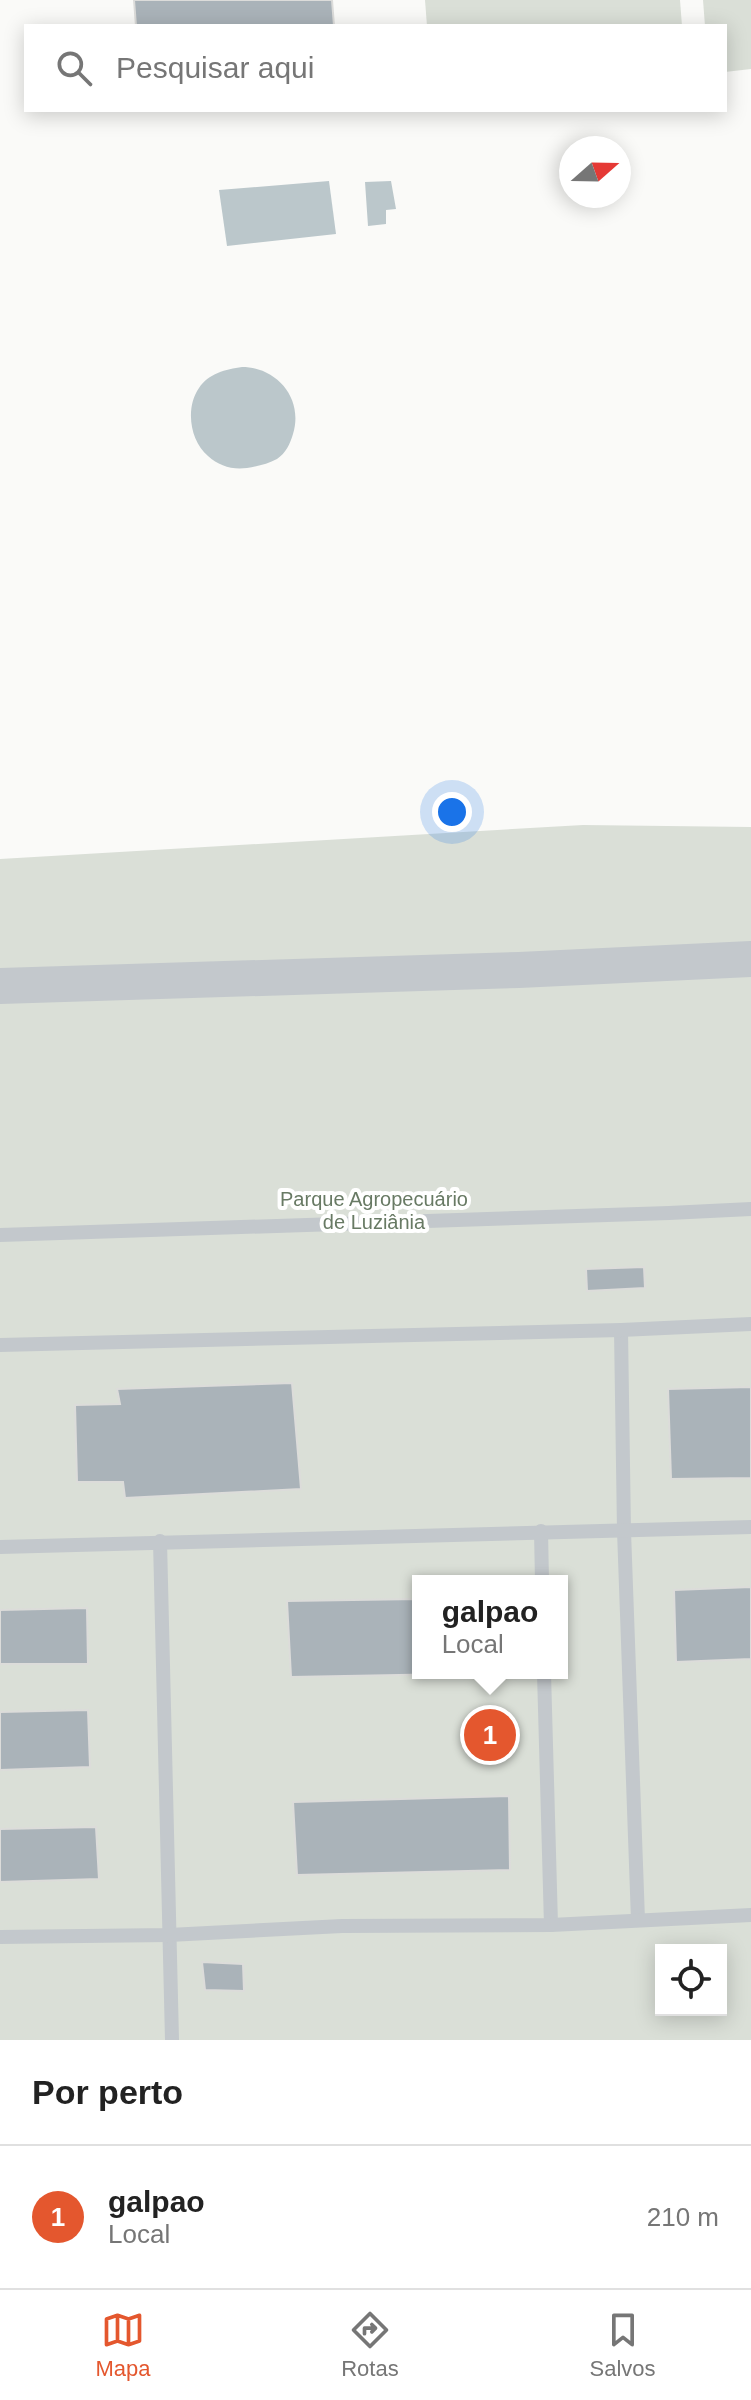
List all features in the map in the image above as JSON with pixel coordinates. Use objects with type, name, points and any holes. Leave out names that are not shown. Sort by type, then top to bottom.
[{"type":"street","points":[[0,986],[751,959]]},
{"type":"lane","points":[[0,1235],[751,1209]]},
{"type":"lane","points":[[0,1345],[751,1324]]},
{"type":"lane","points":[[621,1330],[624,1531],[638,1920]]},
{"type":"lane","points":[[0,1547],[751,1527]]},
{"type":"lane","points":[[541,1531],[542,1575]]},
{"type":"lane","points":[[160,1541],[172,2040]]},
{"type":"lane","points":[[544,1679],[551,1925]]},
{"type":"lane","points":[[0,1937],[169,1935],[342,1926],[551,1925],[751,1915]]},
{"type":"green space","points":[[425,0],[680,0],[682,24],[427,24]]},
{"type":"green space","points":[[703,0],[751,0],[751,69],[727,72],[727,24],[705,24]]},
{"type":"green space","name":"Parque Agropecuário de Luziânia","points":[[583,825],[751,827],[751,2040],[0,2040],[0,859]]},
{"type":"shaded area","points":[[329,181],[336,234],[227,246],[219,190]]},
{"type":"shaded area","points":[[391,181],[396,209],[386,210],[386,224],[368,226],[365,182]]},
{"type":"shaded area","points":[[242,367],[266,372],[284,387],[291,397],[295,421],[293,434],[280,457],[263,465],[236,468],[217,462],[202,450],[194,433],[191,414],[195,396],[207,379]]},
{"type":"building","points":[[134,0],[332,0],[334,24],[136,24]]},
{"type":"building","points":[[644,1267],[645,1288],[587,1291],[586,1269]]},
{"type":"building","points":[[292,1383],[301,1489],[125,1498],[123,1482],[77,1482],[75,1405],[120,1404],[117,1389]]},
{"type":"building","points":[[751,1387],[751,1478],[671,1479],[668,1389]]},
{"type":"building","points":[[751,1587],[751,1659],[676,1662],[674,1590]]},
{"type":"building","points":[[412,1599],[412,1675],[291,1677],[287,1601]]},
{"type":"building","points":[[87,1608],[88,1664],[0,1664],[0,1610]]},
{"type":"building","points":[[88,1710],[90,1767],[0,1770],[0,1712]]},
{"type":"building","points":[[504,1716],[507,1751],[474,1753],[472,1720]]},
{"type":"building","points":[[509,1796],[510,1870],[297,1875],[293,1802]]},
{"type":"building","points":[[96,1827],[99,1879],[0,1882],[0,1829]]},
{"type":"building","points":[[202,1962],[243,1964],[244,1991],[205,1990]]},
{"type":"place","name":"galpao","points":[[490,1735]]}]
